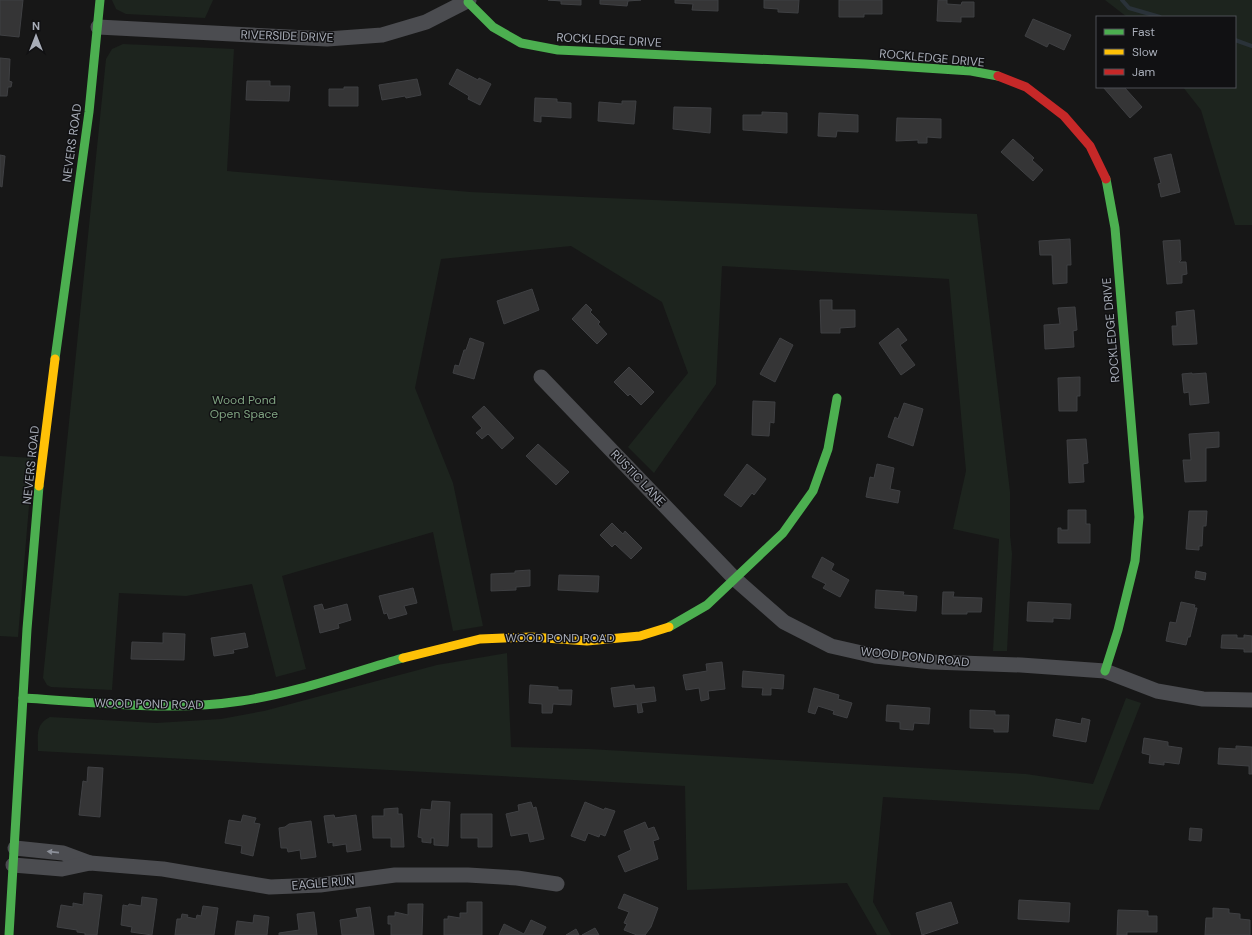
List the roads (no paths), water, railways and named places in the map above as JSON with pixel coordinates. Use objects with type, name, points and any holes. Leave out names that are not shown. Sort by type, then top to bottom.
[{"type":"street","name":"NEVERS ROAD","points":[[9,935],[32,570],[44,447],[92,83],[100,0]]},
{"type":"street","name":"RIVERSIDE DRIVE","points":[[98,27],[328,39],[382,35],[426,22],[468,1]]},
{"type":"street","name":"ROCKLEDGE DRIVE","points":[[468,1],[493,27],[522,43],[558,50],[865,64],[971,71],[997,76],[1026,87],[1064,116],[1090,146],[1108,183],[1115,228],[1139,517],[1135,561],[1118,630],[1105,672]]},
{"type":"street","name":"RUSTIC LANE","points":[[541,377],[735,579]]},
{"type":"street","points":[[735,579],[783,533],[813,491],[828,449],[833,428],[837,398]]},
{"type":"street","name":"WOOD POND ROAD","points":[[23,698],[136,705],[195,706],[242,700],[294,689],[432,649],[480,639],[531,637],[587,641],[640,636],[669,627],[688,617],[707,605],[735,579],[784,622],[831,646],[875,656],[932,662],[1021,665],[1105,672],[1156,691],[1204,699],[1252,700]]},
{"type":"street","name":"EAGLE RUN","points":[[15,848],[63,853],[90,864]]},
{"type":"street","name":"EAGLE RUN","points":[[14,866],[62,869],[90,864],[163,869],[270,888],[320,885],[402,875],[468,875],[517,878],[557,884]]},
{"type":"waterway","points":[[1122,0],[1129,8],[1157,16]]},
{"type":"waterway","points":[[1236,40],[1252,46]]},
{"type":"park label","name":"Wood Pond Open Space","points":[[244,407]]}]
